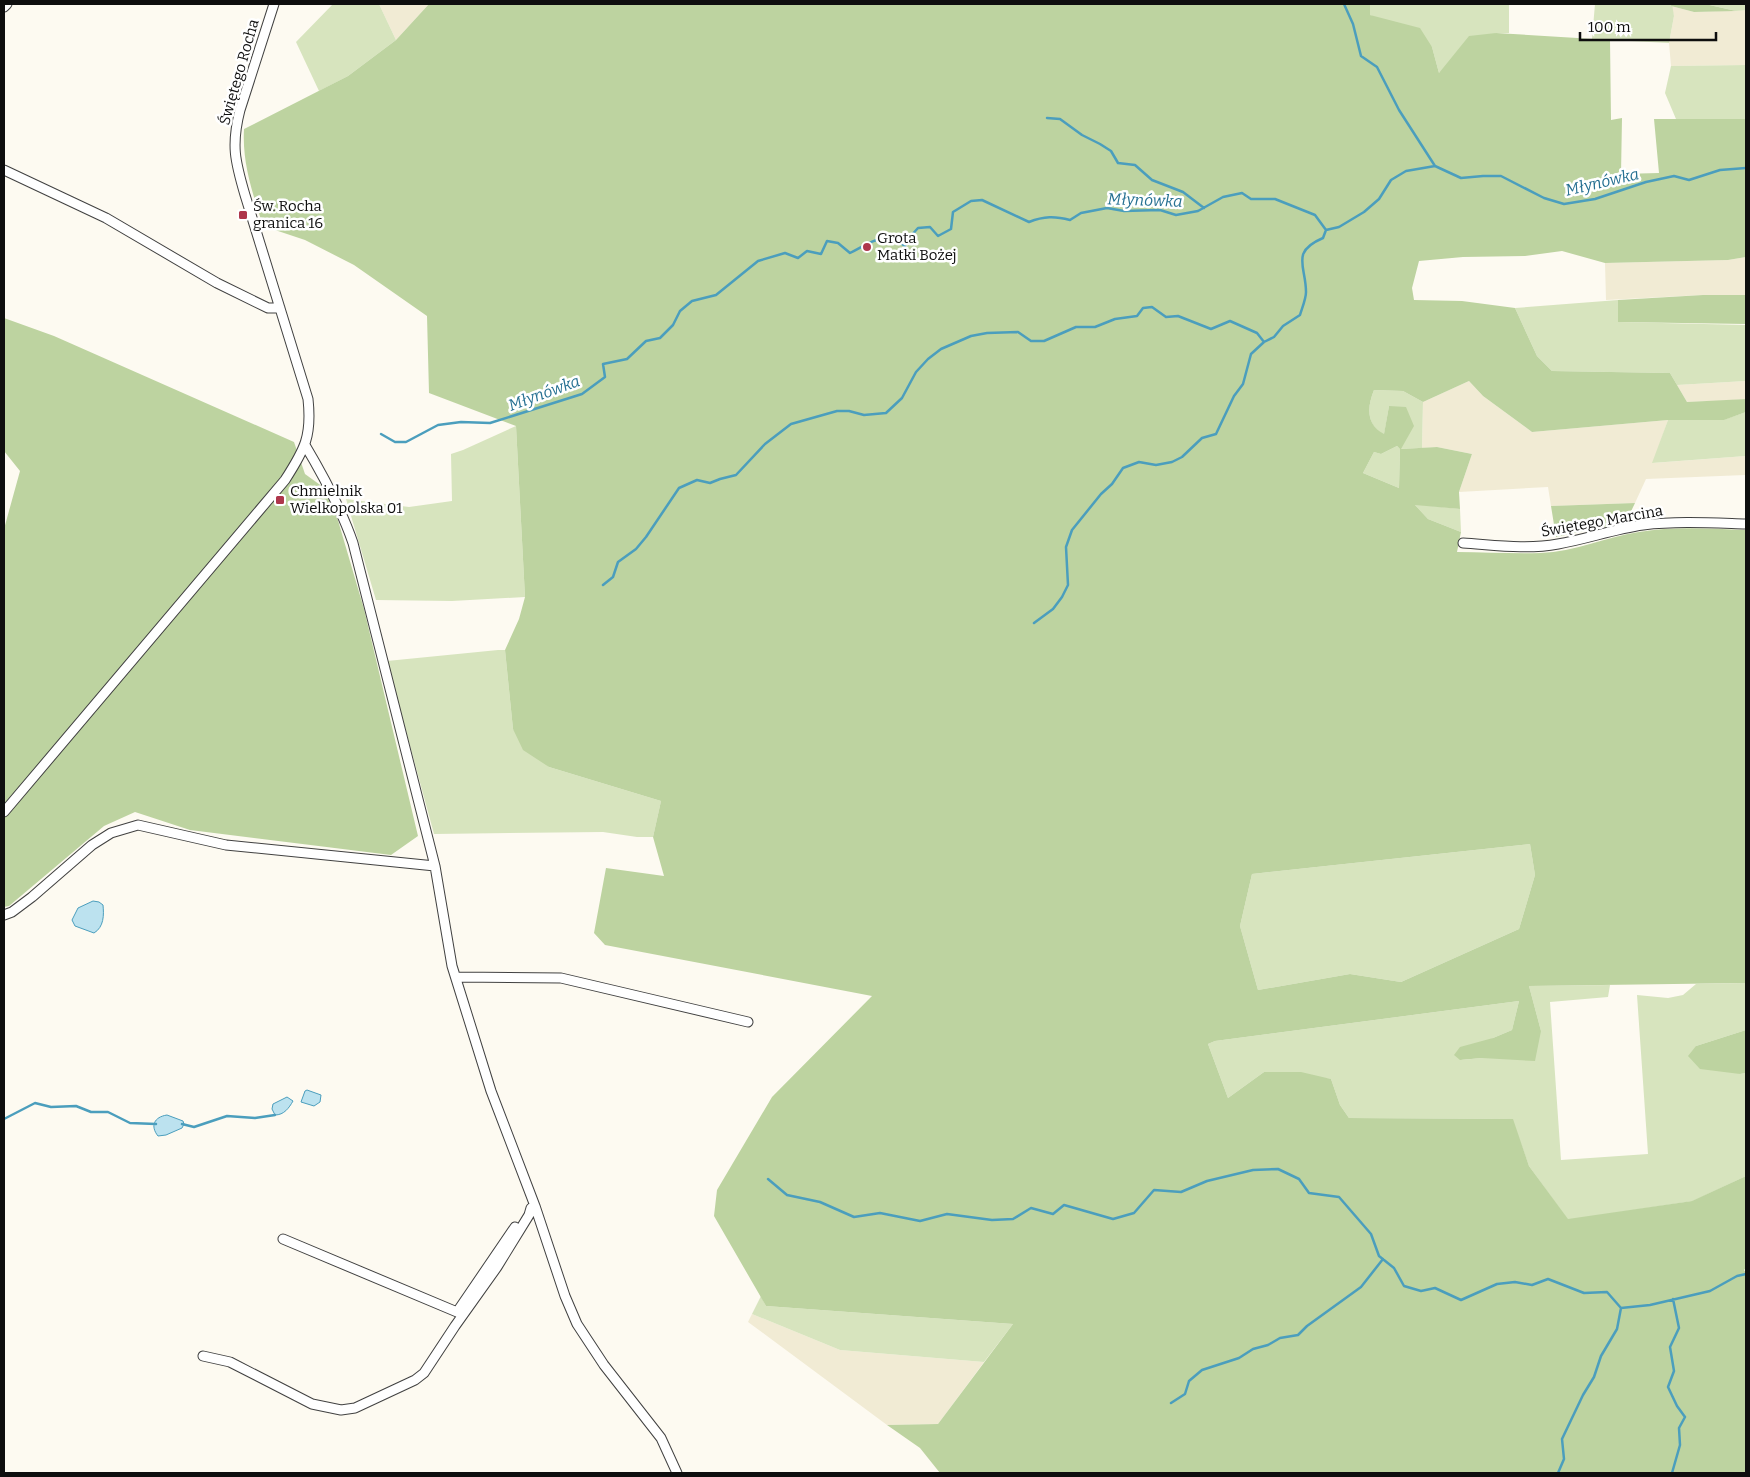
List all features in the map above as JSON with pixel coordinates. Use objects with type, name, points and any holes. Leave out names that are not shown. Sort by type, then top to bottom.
[{"type":"street","points":[[4,7],[7,4]]},
{"type":"street","name":"Świętego Rocha","points":[[4,812],[285,480],[305,445],[309,430],[308,399],[237,168],[234,140],[240,110],[274,4]]},
{"type":"street","points":[[4,170],[106,218],[189,267],[268,308],[280,308]]},
{"type":"street","points":[[305,445],[322,472],[339,507],[353,543],[435,866],[445,930],[456,977],[491,1091],[565,1296],[577,1324],[604,1365],[661,1438],[677,1473]]},
{"type":"street","name":"Świętego Marcina","points":[[1463,543],[1518,547],[1535,546],[1556,544],[1650,524],[1746,524]]},
{"type":"street","points":[[4,915],[12,912],[32,897],[92,845],[111,833],[138,825],[226,845],[435,866]]},
{"type":"street","points":[[456,977],[561,978],[748,1022]]},
{"type":"street","points":[[282,1239],[457,1312],[527,1210],[533,1207]]},
{"type":"street","points":[[203,1356],[230,1362],[312,1404],[341,1410],[355,1408],[415,1380],[424,1373],[497,1267],[533,1207]]},
{"type":"shaded area","points":[[379,4],[429,4],[396,40]]},
{"type":"shaded area","points":[[1671,6],[1694,12],[1746,10],[1746,65],[1671,66],[1669,43],[1674,16]]},
{"type":"shaded area","points":[[1746,257],[1746,295],[1703,295],[1606,300],[1605,263],[1728,260]]},
{"type":"shaded area","points":[[1469,381],[1483,396],[1532,432],[1668,420],[1653,463],[1746,456],[1746,481],[1745,475],[1646,479],[1635,503],[1551,506],[1548,487],[1459,492],[1472,454],[1437,447],[1422,448],[1423,402]]},
{"type":"shaded area","points":[[1746,381],[1746,399],[1719,401],[1687,402],[1677,385]]},
{"type":"shaded area","points":[[752,1314],[840,1350],[984,1362],[938,1424],[887,1425],[748,1322]]},
{"type":"green space","points":[[333,4],[379,4],[396,40],[348,76],[319,91],[296,42]]},
{"type":"green space","points":[[429,4],[1370,4],[1370,15],[1420,28],[1432,47],[1439,73],[1469,36],[1496,33],[1610,40],[1611,120],[1622,118],[1621,174],[1659,173],[1654,119],[1746,119],[1746,257],[1728,260],[1605,263],[1562,251],[1525,256],[1463,257],[1419,261],[1412,288],[1414,300],[1462,301],[1515,308],[1537,356],[1552,371],[1670,373],[1687,402],[1746,399],[1746,412],[1724,420],[1668,420],[1532,432],[1483,396],[1469,381],[1423,402],[1403,391],[1374,390],[1369,409],[1374,426],[1384,434],[1389,406],[1406,407],[1414,426],[1401,449],[1437,447],[1472,454],[1459,492],[1460,509],[1415,505],[1428,519],[1461,532],[1457,552],[1541,553],[1566,550],[1627,534],[1652,530],[1692,528],[1746,530],[1746,983],[1529,986],[1541,1031],[1535,1061],[1482,1058],[1460,1060],[1454,1055],[1460,1047],[1493,1038],[1512,1030],[1519,1001],[1215,1041],[1208,1044],[1228,1098],[1264,1072],[1301,1072],[1331,1079],[1340,1105],[1349,1118],[1513,1119],[1529,1166],[1568,1219],[1692,1201],[1746,1176],[1746,1268],[1744,1270],[1746,1273],[1746,1473],[940,1473],[920,1448],[887,1425],[938,1424],[1013,1324],[766,1306],[714,1216],[717,1190],[772,1097],[872,996],[605,945],[594,933],[606,868],[664,876],[653,837],[661,801],[549,767],[523,750],[513,729],[505,650],[519,619],[525,597],[516,426],[429,393],[427,316],[354,265],[305,240],[263,226],[246,167],[244,129],[348,76],[396,40]],"holes":[[[1397,446],[1400,449],[1399,488],[1363,473],[1374,452],[1381,454]],[[1530,844],[1535,875],[1519,929],[1401,982],[1350,974],[1258,990],[1240,926],[1252,874]]]},
{"type":"green space","points":[[1370,4],[1509,4],[1509,33],[1496,33],[1439,73],[1432,47],[1370,15]]},
{"type":"green space","points":[[1595,4],[1672,4],[1674,16],[1669,43],[1592,39]]},
{"type":"green space","points":[[1672,4],[1705,4],[1736,11],[1694,12],[1671,6]]},
{"type":"green space","points":[[1705,4],[1746,4],[1746,10],[1736,11]]},
{"type":"green space","points":[[1746,65],[1746,119],[1676,119],[1665,93],[1671,66]]},
{"type":"green space","points":[[1703,295],[1746,295],[1746,324],[1618,322],[1618,300]]},
{"type":"green space","points":[[1618,300],[1619,322],[1746,325],[1746,381],[1677,385],[1670,373],[1552,371],[1537,356],[1515,308]]},
{"type":"green space","points":[[4,318],[54,336],[294,442],[305,474],[323,487],[337,517],[364,609],[418,836],[391,855],[190,830],[135,812],[104,826],[9,906],[4,907],[4,529],[20,471],[4,451]]},
{"type":"green space","points":[[1374,390],[1403,391],[1423,402],[1422,448],[1400,449],[1389,406],[1384,435],[1378,431],[1371,421],[1369,409]]},
{"type":"green space","points":[[1746,412],[1746,456],[1652,463],[1668,420],[1723,420]]},
{"type":"green space","points":[[516,426],[525,597],[452,601],[376,600],[346,499],[409,507],[452,501],[451,454]]},
{"type":"green space","points":[[1397,446],[1400,449],[1399,488],[1363,473],[1374,452],[1381,454]]},
{"type":"green space","points":[[1635,503],[1626,522],[1556,537],[1551,506]]},
{"type":"green space","points":[[1414,504],[1460,509],[1461,532],[1428,519]]},
{"type":"green space","points":[[505,650],[513,729],[549,767],[661,801],[653,837],[637,837],[603,832],[434,834],[387,661]]},
{"type":"green space","points":[[1530,844],[1535,875],[1519,929],[1401,982],[1350,974],[1258,990],[1240,926],[1252,874]]},
{"type":"green space","points":[[1746,983],[1746,1030],[1696,1046],[1740,1074],[1746,1073],[1746,1176],[1693,1201],[1568,1220],[1529,1166],[1512,1119],[1349,1118],[1340,1105],[1331,1079],[1264,1072],[1228,1098],[1208,1044],[1215,1041],[1519,1001],[1512,1030],[1493,1038],[1461,1060],[1482,1058],[1541,1031],[1529,986],[1610,985],[1608,997],[1550,1002],[1561,1160],[1648,1154],[1637,995],[1668,998],[1683,995],[1696,984]]},
{"type":"green space","points":[[1746,1030],[1746,1073],[1740,1074],[1700,1069],[1688,1056],[1696,1046]]},
{"type":"green space","points":[[761,1296],[766,1306],[1013,1324],[984,1362],[840,1350],[752,1314]]},
{"type":"water","points":[[93,901],[103,905],[102,924],[94,933],[75,926],[72,920],[78,908]]},
{"type":"water","points":[[307,1090],[321,1095],[320,1102],[314,1106],[301,1102]]},
{"type":"water","points":[[287,1097],[293,1101],[290,1106],[284,1112],[275,1115],[272,1109],[273,1104]]},
{"type":"water","points":[[167,1115],[183,1121],[184,1124],[182,1128],[166,1135],[158,1136],[154,1129],[155,1122]]},
{"type":"waterway","points":[[1344,4],[1353,24],[1361,56],[1377,67],[1399,110],[1435,166]]},
{"type":"waterway","points":[[1047,118],[1060,119],[1082,135],[1111,151],[1118,163],[1135,165],[1152,180],[1183,192],[1204,208]]},
{"type":"waterway","name":"Młynówka","points":[[381,434],[395,442],[406,442],[438,425],[461,422],[490,423],[582,394],[605,377],[603,364],[627,359],[646,341],[660,338],[673,325],[680,311],[692,301],[716,295],[758,261],[785,253],[798,258],[807,251],[821,254],[827,241],[838,243],[850,253],[871,242],[884,239],[897,241],[905,246],[918,228],[930,227],[938,236],[951,229],[953,212],[971,201],[982,200],[1029,222],[1050,217],[1070,220],[1081,213],[1107,208],[1124,211],[1160,210],[1176,215],[1198,211],[1223,197],[1242,193],[1251,199],[1275,199],[1315,215],[1326,230],[1339,227],[1364,212],[1379,199],[1391,180],[1406,171],[1435,166],[1461,178],[1501,176],[1544,198],[1564,204],[1595,199],[1646,182],[1674,176],[1689,180],[1720,170],[1746,168]]},
{"type":"waterway","points":[[603,585],[613,577],[618,562],[636,549],[646,537],[679,488],[697,480],[710,483],[736,475],[765,444],[791,424],[837,411],[849,411],[864,415],[886,413],[902,398],[916,372],[928,359],[941,349],[971,336],[987,333],[1018,332],[1031,341],[1044,341],[1076,327],[1095,327],[1115,319],[1137,316],[1143,308],[1152,307],[1166,317],[1178,316],[1211,329],[1230,321],[1257,333],[1264,342],[1274,337],[1283,326],[1300,315],[1306,292],[1302,261],[1303,254],[1313,243],[1323,238],[1326,230]]},
{"type":"waterway","points":[[1034,623],[1053,609],[1062,597],[1068,585],[1066,547],[1072,530],[1101,494],[1112,484],[1123,468],[1139,462],[1156,465],[1172,462],[1182,457],[1202,438],[1216,434],[1234,396],[1243,384],[1251,354],[1264,342]]},
{"type":"waterway","points":[[4,1119],[35,1103],[51,1107],[76,1106],[91,1112],[108,1112],[130,1123],[156,1124]]},
{"type":"waterway","points":[[182,1124],[194,1127],[227,1116],[255,1118],[275,1115]]},
{"type":"waterway","points":[[768,1179],[787,1195],[820,1202],[854,1217],[880,1213],[920,1221],[947,1214],[992,1220],[1013,1219],[1031,1208],[1053,1214],[1064,1205],[1113,1219],[1134,1213],[1154,1190],[1181,1192],[1207,1181],[1253,1170],[1278,1169],[1299,1179],[1309,1193],[1339,1197],[1371,1234],[1379,1256],[1394,1268],[1404,1286],[1421,1291],[1435,1288],[1461,1300],[1497,1284],[1515,1282],[1532,1285],[1548,1279],[1584,1293],[1607,1292],[1621,1308],[1650,1305],[1710,1291],[1737,1276],[1746,1274]]},
{"type":"waterway","points":[[1171,1403],[1185,1394],[1189,1381],[1202,1370],[1239,1358],[1253,1349],[1268,1345],[1280,1338],[1298,1335],[1307,1326],[1361,1287],[1383,1259]]},
{"type":"waterway","points":[[1672,1473],[1680,1445],[1679,1428],[1685,1417],[1677,1406],[1668,1387],[1674,1371],[1670,1347],[1679,1328],[1673,1299]]},
{"type":"waterway","points":[[1558,1473],[1564,1459],[1562,1439],[1583,1395],[1594,1377],[1601,1356],[1617,1329],[1621,1308]]},
{"type":"place","name":"Św. Rocha granica 16","points":[[243,215]]},
{"type":"place","name":"Grota Matki Bożej","points":[[867,247]]},
{"type":"place","name":"Chmielnik Wielkopolska 01","points":[[280,500]]}]
